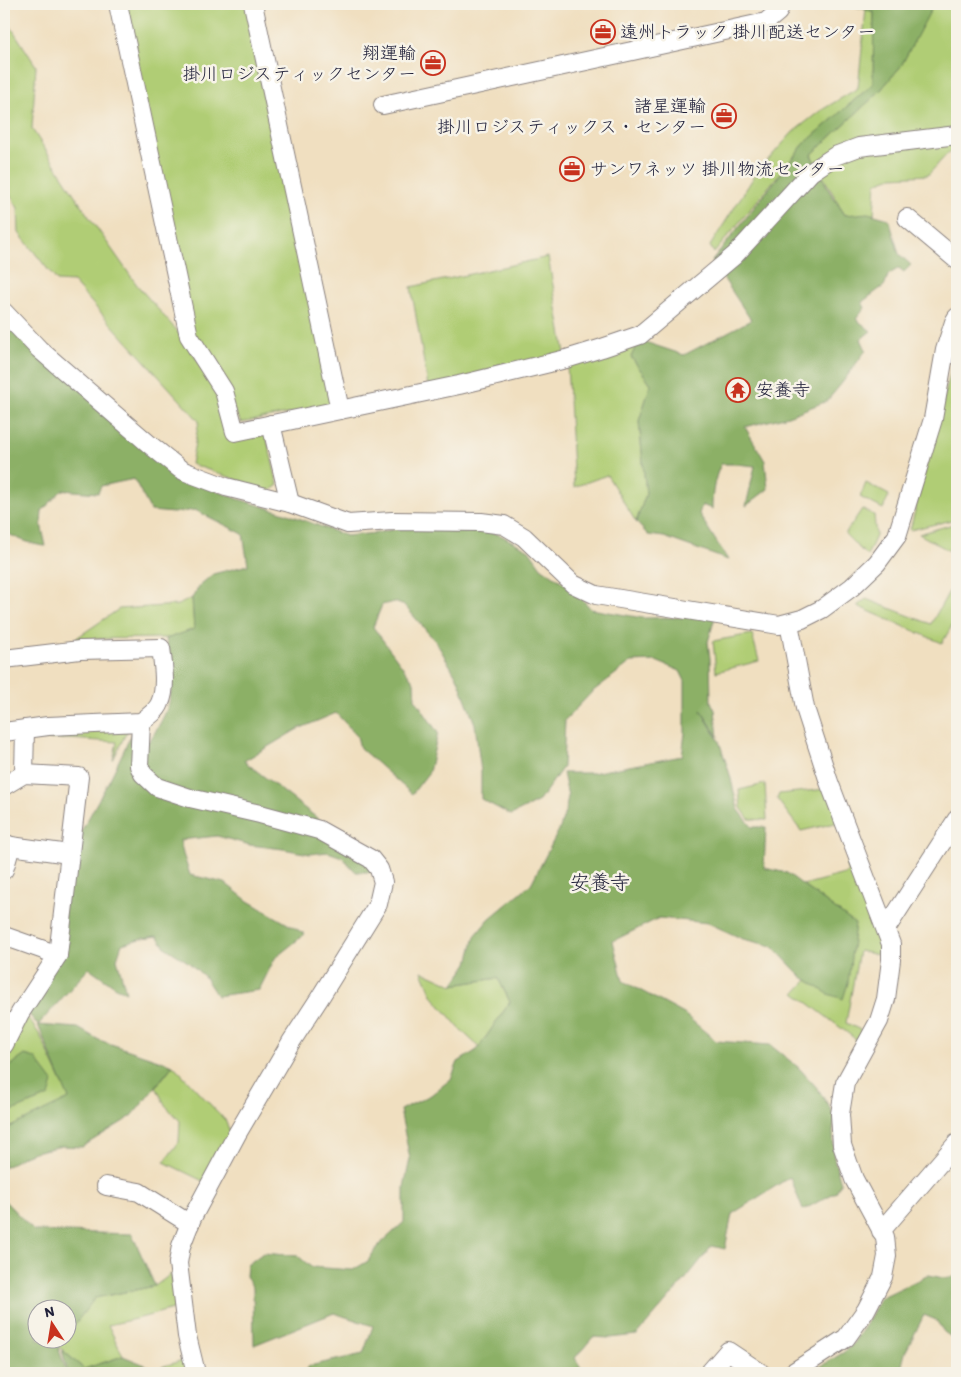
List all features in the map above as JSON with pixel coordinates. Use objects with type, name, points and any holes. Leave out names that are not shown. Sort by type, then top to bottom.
[{"type":"street","points":[[118,4],[189,336],[224,391],[235,432],[459,385],[566,359],[640,334],[735,255],[812,172],[835,156],[859,147],[957,134]]},
{"type":"street","points":[[253,4],[340,410]]},
{"type":"street","points":[[383,105],[766,22],[778,12],[781,4]]},
{"type":"street","points":[[907,218],[957,260]]},
{"type":"street","points":[[4,312],[39,349],[180,469],[226,487],[290,503],[348,524],[392,521],[481,522],[504,525],[524,537],[573,584],[596,595],[779,625],[802,619],[822,609],[852,587],[877,563],[897,536],[933,419],[945,350],[957,316]]},
{"type":"street","points":[[271,424],[290,503]]},
{"type":"street","points":[[789,623],[805,708],[829,782],[891,944],[886,1000],[879,1020],[844,1083],[840,1114],[842,1145],[854,1179],[884,1238],[888,1256],[883,1277],[866,1310],[846,1338],[792,1373]]},
{"type":"street","points":[[4,659],[80,650],[161,648],[164,692],[160,704],[152,714],[141,722],[48,726],[4,732]]},
{"type":"street","points":[[141,722],[139,766],[143,774],[157,787],[190,798],[320,830],[371,859],[378,869],[383,882],[378,904],[291,1042],[237,1134],[190,1224],[181,1246],[178,1263],[187,1336],[196,1373]]},
{"type":"street","points":[[24,774],[25,729]]},
{"type":"street","points":[[4,786],[24,774],[79,777],[58,955],[12,1011],[4,1046]]},
{"type":"street","points":[[886,930],[957,819]]},
{"type":"street","points":[[4,870],[8,844],[70,854]]},
{"type":"street","points":[[4,936],[58,955]]},
{"type":"street","points":[[881,1231],[957,1143]]},
{"type":"street","points":[[106,1186],[139,1192],[190,1224]]},
{"type":"street","points":[[710,1373],[728,1351],[760,1373]]},
{"type":"green space","points":[[125,4],[247,4],[334,400],[328,406],[241,423],[191,331]]},
{"type":"green space","points":[[847,4],[934,4],[901,66],[879,92],[811,155],[830,192],[845,215],[868,213],[889,219],[899,254],[911,265],[904,272],[899,268],[888,275],[885,285],[862,302],[865,308],[856,319],[871,331],[861,339],[866,350],[827,401],[788,416],[745,427],[765,461],[768,489],[746,506],[755,466],[721,464],[714,486],[712,509],[702,505],[699,514],[728,560],[664,537],[648,535],[636,522],[646,494],[639,421],[651,384],[631,357],[639,340],[684,355],[751,320],[712,261],[804,144],[873,84],[874,12]]},
{"type":"green space","points":[[933,4],[957,4],[957,148],[949,152],[928,175],[892,177],[876,183],[874,215],[845,215],[811,155],[879,92],[901,66]]},
{"type":"green space","points":[[866,9],[874,11],[873,84],[804,144],[714,253],[710,246],[757,172],[793,132],[820,111],[858,88]]},
{"type":"green space","points":[[4,16],[36,66],[32,129],[87,214],[137,285],[184,339],[219,394],[232,439],[266,435],[278,485],[270,491],[191,464],[199,421],[73,282],[57,281],[19,233],[18,208],[4,185]]},
{"type":"green space","points":[[548,257],[566,359],[429,392],[411,287]]},
{"type":"green space","points":[[7,322],[175,475],[346,536],[376,533],[415,525],[471,526],[500,535],[529,550],[541,567],[575,591],[591,609],[643,618],[715,617],[708,642],[711,702],[715,710],[718,737],[701,710],[719,741],[738,809],[752,827],[766,827],[764,868],[787,873],[855,924],[848,983],[843,999],[828,994],[801,976],[772,946],[743,939],[708,923],[659,918],[613,941],[623,981],[684,1014],[716,1041],[770,1045],[798,1067],[818,1089],[835,1116],[833,1132],[834,1158],[841,1183],[836,1192],[803,1210],[790,1177],[732,1214],[725,1249],[712,1246],[637,1335],[609,1338],[593,1337],[575,1358],[583,1371],[581,1373],[305,1373],[309,1366],[363,1354],[373,1326],[334,1313],[254,1345],[253,1288],[246,1276],[247,1265],[263,1253],[298,1256],[311,1267],[353,1270],[368,1261],[377,1247],[404,1222],[404,1187],[410,1159],[400,1110],[431,1095],[451,1079],[458,1062],[477,1050],[510,1002],[498,978],[453,985],[468,963],[475,936],[489,919],[531,884],[560,828],[566,809],[568,796],[563,773],[592,773],[682,756],[685,733],[685,681],[680,671],[656,661],[631,662],[592,692],[565,720],[563,767],[539,801],[511,815],[481,799],[481,772],[475,724],[458,679],[436,642],[405,606],[394,602],[382,605],[373,627],[414,682],[415,699],[438,733],[429,772],[412,794],[360,748],[357,736],[336,713],[296,730],[244,761],[349,843],[373,872],[356,872],[342,857],[328,852],[310,854],[250,845],[217,836],[180,840],[190,875],[225,883],[248,901],[305,934],[275,958],[259,990],[217,996],[204,976],[188,962],[166,948],[157,936],[122,944],[117,959],[126,992],[89,968],[38,1025],[26,1011],[61,952],[69,854],[112,775],[133,731],[149,742],[169,704],[171,684],[166,639],[194,629],[192,598],[200,585],[213,574],[248,565],[243,534],[195,510],[173,513],[151,511],[134,479],[101,486],[98,493],[62,490],[42,511],[41,524],[46,546],[24,541],[4,531],[4,335]]},
{"type":"green space","points":[[639,340],[631,357],[651,384],[639,421],[646,494],[636,522],[607,475],[574,487],[567,364]]},
{"type":"green space","points":[[957,347],[957,519],[910,530]]},
{"type":"green space","points":[[866,483],[889,495],[883,509],[860,497]]},
{"type":"green space","points":[[862,509],[874,515],[876,536],[867,556],[845,534]]},
{"type":"green space","points":[[957,523],[957,555],[919,534]]},
{"type":"green space","points":[[957,577],[957,617],[942,643],[857,606],[866,599],[931,624]]},
{"type":"green space","points":[[192,598],[194,630],[169,638],[75,639],[119,609],[178,605]]},
{"type":"green space","points":[[752,634],[759,661],[716,672],[713,641]]},
{"type":"green space","points":[[129,727],[113,760],[117,742],[68,739],[33,740],[33,736]]},
{"type":"green space","points":[[765,784],[767,820],[749,819],[741,808],[739,790]]},
{"type":"green space","points":[[826,789],[840,822],[801,831],[777,799],[779,794]]},
{"type":"green space","points":[[854,864],[881,934],[884,956],[859,951],[846,1023],[867,1033],[858,1041],[795,993],[807,980],[824,991],[855,924],[803,885],[848,873],[846,865]]},
{"type":"green space","points":[[422,971],[453,985],[498,978],[510,1002],[479,1047],[460,1029],[433,997]]},
{"type":"green space","points":[[22,1010],[40,1035],[70,1100],[4,1130],[4,1046]]},
{"type":"green space","points":[[38,1025],[78,1028],[99,1040],[173,1065],[132,1116],[82,1147],[62,1146],[34,1152],[4,1168],[4,1130],[69,1099]]},
{"type":"green space","points":[[25,1055],[35,1058],[53,1082],[49,1096],[12,1111],[4,1117],[4,1072]]},
{"type":"green space","points":[[173,1065],[226,1121],[230,1133],[207,1183],[164,1162],[179,1142],[180,1121],[165,1105],[156,1087]]},
{"type":"green space","points":[[4,1200],[34,1231],[132,1234],[155,1286],[95,1298],[78,1320],[78,1300],[28,1300],[28,1350],[59,1350],[67,1373],[4,1373]]},
{"type":"green space","points":[[171,1274],[176,1308],[108,1325],[123,1356],[84,1369],[63,1350],[78,1350],[78,1320],[94,1298],[155,1286]]},
{"type":"green space","points":[[929,1275],[943,1278],[957,1276],[957,1341],[944,1332],[936,1320],[924,1315],[905,1353],[902,1365],[905,1373],[810,1373],[852,1345],[867,1323],[880,1298]]},
{"type":"green space","points":[[62,1350],[84,1369],[123,1356],[160,1371],[159,1373],[68,1373]]},
{"type":"green space","points":[[186,1359],[190,1373],[159,1373],[161,1367]]},
{"type":"place","name":"遠州トラック 掛川配送センター","points":[[603,32]]},
{"type":"place","name":"翔運輸 掛川ロジスティックセンター","points":[[433,63]]},
{"type":"place","name":"諸星運輸 掛川ロジスティックス・センター","points":[[724,116]]},
{"type":"place","name":"サンワネッツ 掛川物流センター","points":[[572,169]]},
{"type":"place","name":"安養寺","points":[[738,390]]},
{"type":"district","name":"安養寺","points":[[600,882]]}]
